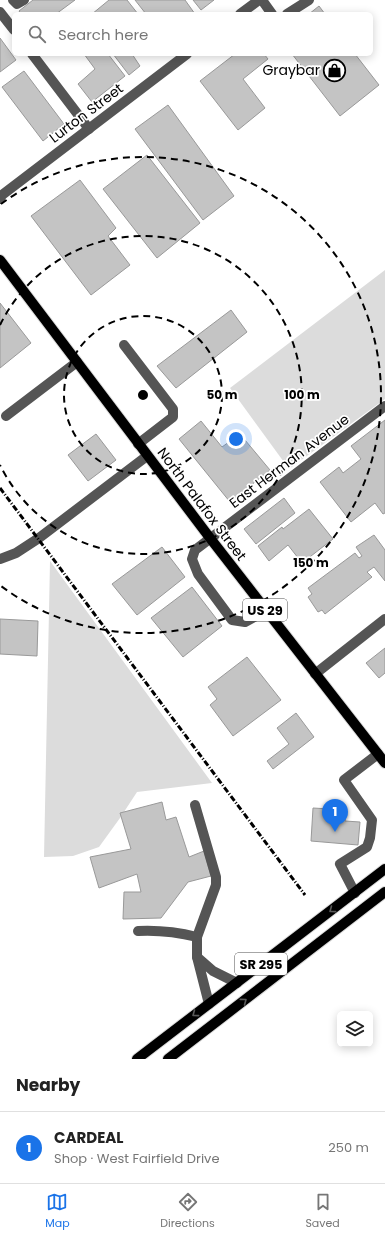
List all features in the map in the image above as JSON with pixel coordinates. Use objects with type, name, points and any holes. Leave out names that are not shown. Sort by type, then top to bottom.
[{"type":"main road","name":"North Palafox Street","points":[[0,260],[264,609],[385,763]]},
{"type":"main road","name":"SR 295","points":[[137,1059],[385,869]]},
{"type":"main road","name":"SR 295","points":[[168,1059],[385,892]]},
{"type":"street","points":[[13,0],[17,4],[24,0]]},
{"type":"street","points":[[243,12],[259,0]]},
{"type":"street","points":[[262,0],[271,12]]},
{"type":"street","points":[[290,12],[309,0]]},
{"type":"street","points":[[0,12],[12,27]]},
{"type":"street","points":[[34,56],[89,129]]},
{"type":"street","name":"Lurton Street","points":[[1,196],[184,56]]},
{"type":"street","points":[[124,345],[173,409],[173,417],[138,444]]},
{"type":"street","points":[[6,416],[77,362]]},
{"type":"street","name":"East Herman Avenue","points":[[264,609],[258,615],[245,622],[232,620],[198,574],[192,559],[195,550],[385,406]]},
{"type":"street","points":[[0,559],[16,552],[39,538],[147,456]]},
{"type":"street","points":[[315,674],[385,619]]},
{"type":"street","points":[[355,893],[340,864],[367,847],[370,838],[372,820],[344,780],[378,754]]},
{"type":"street","points":[[195,805],[216,877],[216,884],[197,937],[197,957],[209,1004]]},
{"type":"street","points":[[138,931],[181,933],[197,937]]},
{"type":"street","points":[[197,957],[213,971],[236,983]]},
{"type":"shaded area","points":[[385,270],[385,399],[289,469],[230,388]]},
{"type":"shaded area","points":[[50,561],[212,783],[137,792],[99,847],[73,856],[44,857]]},
{"type":"building","points":[[33,0],[75,0],[59,12],[19,11]]},
{"type":"building","points":[[109,0],[127,0],[136,12],[94,12]]},
{"type":"building","points":[[135,0],[185,0],[194,12],[144,12]]},
{"type":"building","points":[[193,0],[214,0],[201,10]]},
{"type":"building","points":[[319,6],[324,12],[312,12]]},
{"type":"building","points":[[0,38],[16,60],[0,72]]},
{"type":"building","points":[[85,56],[110,56],[125,76],[92,102],[78,84],[95,69]]},
{"type":"building","points":[[115,56],[133,56],[140,66],[129,75]]},
{"type":"building","points":[[232,56],[266,56],[268,59],[243,79],[265,108],[238,130],[200,81]]},
{"type":"building","name":"Graybar","points":[[294,56],[357,56],[379,85],[340,116]]},
{"type":"building","points":[[24,71],[64,124],[43,141],[2,87]]},
{"type":"building","points":[[168,105],[234,196],[203,220],[135,129]]},
{"type":"building","points":[[147,155],[200,223],[157,258],[103,189]]},
{"type":"building","points":[[80,180],[116,228],[108,236],[130,265],[91,295],[31,216]]},
{"type":"building","points":[[0,303],[31,343],[0,368]]},
{"type":"building","points":[[231,310],[247,332],[176,388],[157,366]]},
{"type":"building","points":[[385,420],[385,513],[383,514],[375,503],[351,522],[320,482],[339,467],[343,473],[361,459],[351,446]]},
{"type":"building","points":[[201,421],[222,447],[240,434],[270,470],[230,502],[179,439]]},
{"type":"building","points":[[96,434],[116,460],[88,481],[68,455]]},
{"type":"building","points":[[284,498],[295,513],[256,544],[244,529]]},
{"type":"building","points":[[309,509],[333,539],[302,563],[288,545],[269,561],[258,546],[282,527],[283,529]]},
{"type":"building","points":[[374,535],[385,550],[385,581],[374,567],[367,572],[372,577],[325,614],[322,610],[318,612],[308,597],[312,594],[308,588],[355,553],[359,558],[362,556],[356,547]]},
{"type":"building","points":[[162,547],[185,577],[137,615],[112,584]]},
{"type":"building","points":[[192,587],[222,626],[183,657],[151,618]]},
{"type":"building","points":[[0,619],[38,621],[37,656],[0,654]]},
{"type":"building","points":[[385,648],[385,673],[379,678],[366,663]]},
{"type":"building","points":[[247,657],[281,700],[233,736],[210,705],[217,699],[208,687]]},
{"type":"building","points":[[296,713],[314,737],[273,769],[267,761],[289,744],[277,728]]},
{"type":"building","points":[[162,802],[166,820],[176,817],[189,857],[204,851],[211,876],[188,882],[161,918],[123,919],[124,892],[141,892],[137,874],[99,888],[90,857],[131,849],[120,813]]},
{"type":"building","points":[[313,808],[346,810],[345,821],[360,822],[358,845],[311,841]]},
{"type":"railway","points":[[0,488],[305,895]]},
{"type":"place","name":"Graybar","points":[[335,70]]},
{"type":"place","name":"CARDEAL","points":[[335,832]]}]
